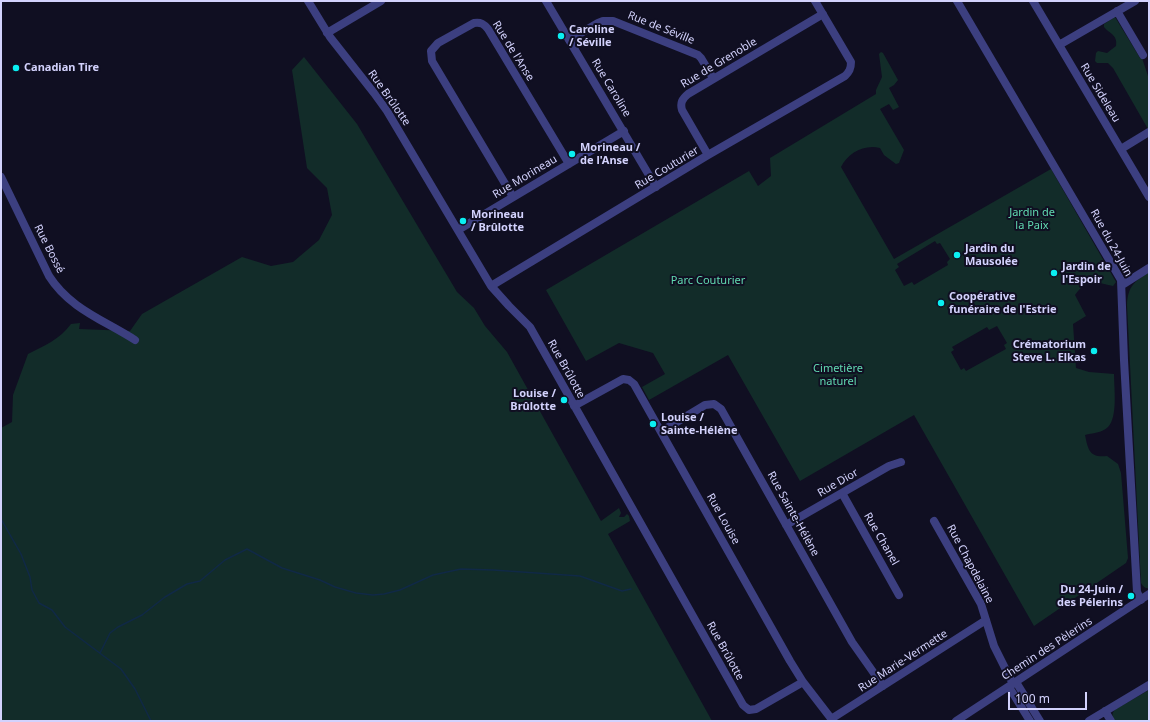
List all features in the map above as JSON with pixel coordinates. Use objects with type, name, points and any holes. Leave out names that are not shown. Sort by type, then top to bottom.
[{"type":"street","name":"Rue Brûlotte","points":[[308,1],[327,33],[384,106],[491,286],[508,306],[530,327],[740,702],[749,710],[756,709],[803,682]]},
{"type":"street","points":[[327,33],[381,1]]},
{"type":"street","name":"Rue Caroline","points":[[546,1],[656,187]]},
{"type":"street","points":[[815,1],[823,14]]},
{"type":"street","name":"Rue du 24-Juin","points":[[957,1],[1120,276],[1122,284],[1124,360],[1137,592],[1141,600]]},
{"type":"street","name":"Rue Sideleau","points":[[1033,1],[1149,197]]},
{"type":"street","points":[[1059,45],[1135,1]]},
{"type":"street","points":[[1117,11],[1143,55]]},
{"type":"street","name":"Rue Couturier","points":[[491,286],[849,72],[851,67],[849,57],[823,14]]},
{"type":"street","name":"Rue de Grenoble","points":[[708,156],[680,106],[683,98],[713,78],[823,14]]},
{"type":"street","name":"Rue de Séville","points":[[569,40],[598,23],[603,21],[613,21],[698,55],[713,78]]},
{"type":"street","name":"Rue de l'Anse","points":[[513,198],[432,61],[431,51],[438,43],[474,23],[478,22],[484,24],[569,164]]},
{"type":"street","name":"Rue Morineau","points":[[458,230],[624,132]]},
{"type":"street","points":[[1121,149],[1149,132]]},
{"type":"street","name":"Rue Bossé","points":[[1,177],[49,276],[56,286],[74,304],[136,340]]},
{"type":"street","points":[[1122,284],[1149,268]]},
{"type":"street","name":"Rue Louise","points":[[574,406],[623,379],[629,380],[637,388],[790,661],[803,682],[832,720]]},
{"type":"street","name":"Rue Sainte-Hélène","points":[[662,431],[705,405],[710,403],[718,406],[724,414],[852,642],[883,686]]},
{"type":"street","name":"Rue Dior","points":[[786,525],[889,466],[901,462]]},
{"type":"street","name":"Rue Chanel","points":[[842,493],[899,595]]},
{"type":"street","name":"Rue Chapdelaine","points":[[934,521],[981,604],[996,652],[1013,684]]},
{"type":"street","name":"Chemin des Pèlerins","points":[[956,721],[1149,594]]},
{"type":"street","name":"Rue Marie-Vermette","points":[[832,720],[986,620]]},
{"type":"street","points":[[1013,684],[1030,721]]},
{"type":"street","points":[[1013,684],[1040,721]]},
{"type":"street","points":[[1089,721],[1149,685]]},
{"type":"street","points":[[1105,711],[1111,721]]},
{"type":"green space","points":[[1115,17],[1140,58],[1142,58],[1149,79],[1148,129],[1113,68],[1108,63],[1097,63],[1095,61],[1096,53],[1098,51],[1107,53],[1116,46],[1115,37],[1104,27],[1104,24]]},
{"type":"green space","points":[[881,52],[883,53],[898,80],[889,88],[899,107],[893,110],[889,104],[880,109],[904,150],[899,163],[896,164],[884,155],[880,148],[868,147],[852,154],[841,167],[894,259],[1051,169],[1116,282],[1113,286],[1101,283],[1091,283],[1083,286],[1075,295],[1086,316],[1073,324],[1076,368],[1089,372],[1114,374],[1115,402],[1111,422],[1108,427],[1103,430],[1085,435],[1090,452],[1096,456],[1107,456],[1118,464],[1121,473],[1128,558],[1126,563],[1034,626],[914,415],[800,481],[728,355],[649,400],[642,387],[665,374],[653,353],[619,343],[586,361],[546,290],[749,171],[758,186],[771,176],[770,158],[876,94],[876,90],[882,77],[879,54]],"holes":[[[935,241],[937,244],[940,243],[950,259],[947,262],[948,265],[914,285],[912,282],[904,286],[895,270],[899,267],[897,264]],[[997,326],[1007,343],[1004,345],[1006,349],[966,371],[964,368],[961,370],[951,352],[954,350],[952,347],[987,327],[989,330]]]},
{"type":"green space","points":[[304,57],[357,124],[457,292],[474,308],[485,326],[507,352],[601,521],[619,508],[621,513],[619,517],[624,517],[627,514],[629,516],[630,521],[608,534],[712,721],[1,721],[1,428],[12,422],[13,395],[28,354],[57,338],[71,324],[80,323],[79,329],[130,331],[142,314],[242,257],[271,266],[293,262],[319,240],[332,215],[327,188],[307,168],[292,70]]},
{"type":"green space","points":[[1149,272],[1148,588],[1144,587],[1141,583],[1127,305],[1130,289],[1139,279]]},
{"type":"green space","points":[[1149,690],[1149,721],[1115,721],[1112,715],[1114,710]]},
{"type":"waterway","points":[[1,519],[21,554],[30,577],[32,590],[39,603],[52,610],[65,627],[121,669],[135,689],[151,721]]},
{"type":"waterway","points":[[100,653],[110,633],[118,627],[142,615],[165,597],[187,584],[200,581],[225,560],[247,549],[282,568],[320,580],[335,587],[356,593],[373,595],[400,590],[433,575],[461,569],[580,576],[622,591],[631,589]]},
{"type":"place","name":"Caroline / Séville","points":[[561,36]]},
{"type":"place","name":"Canadian Tire","points":[[16,68]]},
{"type":"place","name":"Morineau / de l'Anse","points":[[572,154]]},
{"type":"place","name":"Morineau / Brûlotte","points":[[463,221]]},
{"type":"place","name":"Jardin du Mausolée","points":[[957,255]]},
{"type":"place","name":"Jardin de l'Espoir","points":[[1054,273]]},
{"type":"place","name":"Coopérative funéraire de l'Estrie","points":[[941,303]]},
{"type":"place","name":"Crématorium Steve L. Elkas","points":[[1094,351]]},
{"type":"place","name":"Louise / Brûlotte","points":[[564,400]]},
{"type":"place","name":"Louise / Sainte-Hélène","points":[[653,424]]},
{"type":"place","name":"Du 24-Juin / des Pélerins","points":[[1131,596]]},
{"type":"park label","name":"Jardin de la Paix","points":[[1032,219]]},
{"type":"park label","name":"Parc Couturier","points":[[708,281]]},
{"type":"park label","name":"Cimetière naturel","points":[[838,375]]}]
